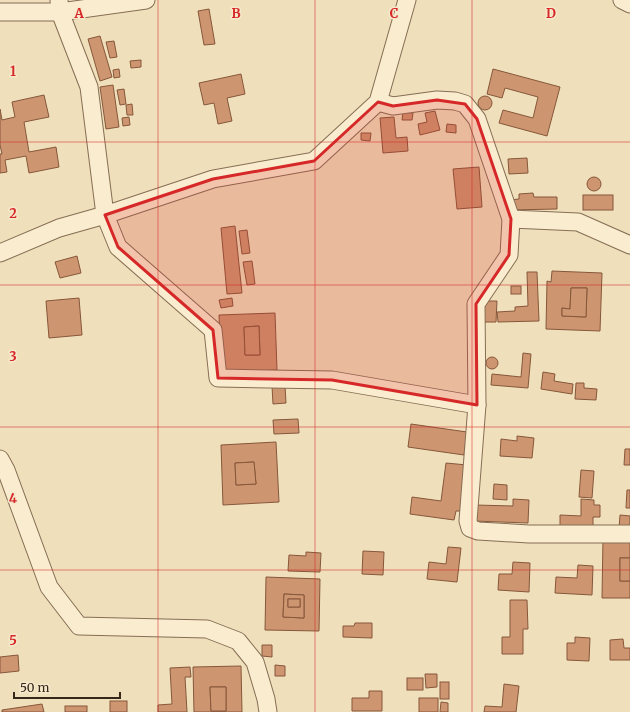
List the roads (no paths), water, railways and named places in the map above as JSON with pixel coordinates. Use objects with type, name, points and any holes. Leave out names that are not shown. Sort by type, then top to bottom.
[{"type":"street","points":[[0,12],[146,0]]},
{"type":"street","points":[[0,253],[59,228],[105,215],[213,179],[314,161],[378,102],[407,0]]},
{"type":"street","points":[[622,0],[630,4]]},
{"type":"street","points":[[60,6],[89,87],[105,215],[118,247],[213,330],[218,378],[332,380],[478,405]]},
{"type":"street","points":[[378,102],[393,106],[437,100],[455,100],[465,104],[477,119],[511,219],[509,255],[476,304],[478,405],[468,521],[470,528],[478,531],[529,534],[630,534]]},
{"type":"street","points":[[511,219],[578,222],[630,245]]},
{"type":"street","points":[[0,459],[6,470],[49,587],[79,626],[208,629],[238,641],[254,662],[266,699],[268,712]]}]
